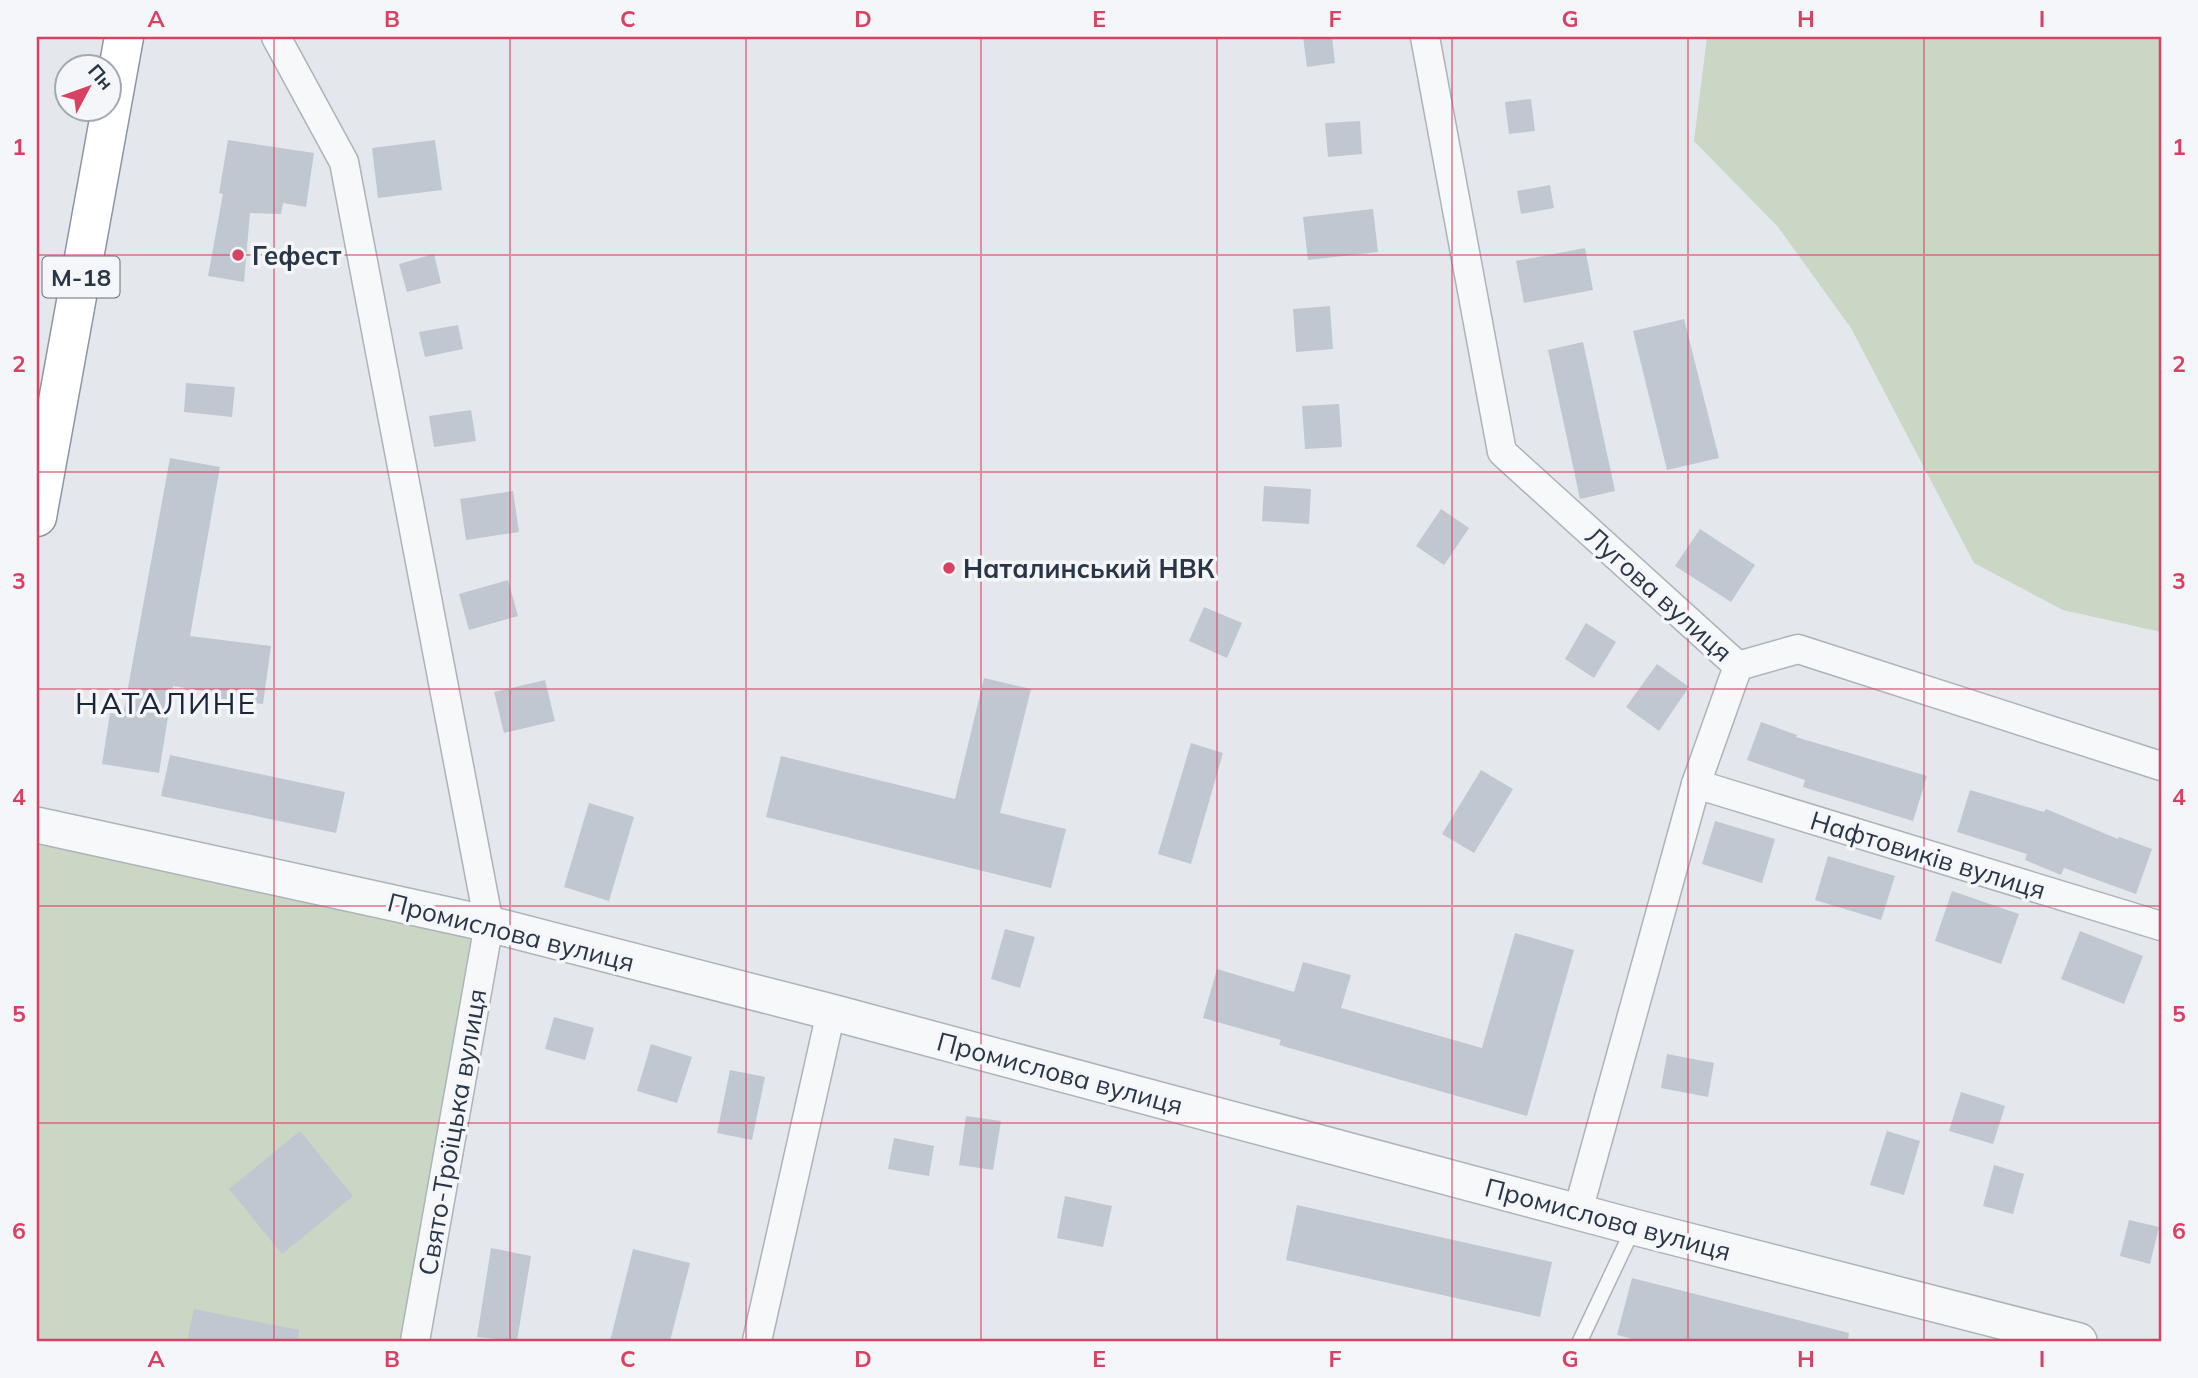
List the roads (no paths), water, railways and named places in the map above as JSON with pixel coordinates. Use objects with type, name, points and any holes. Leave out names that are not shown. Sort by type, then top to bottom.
[{"type":"highway","name":"М-18","points":[[37,517],[124,37]]},
{"type":"street","points":[[276,37],[344,162],[489,924]]},
{"type":"street","name":"Лугова вулиця","points":[[1425,37],[1502,452],[1738,666],[1696,784],[1578,1211]]},
{"type":"street","points":[[1738,666],[1798,649],[2161,766]]},
{"type":"street","name":"Нафтовиків вулиця","points":[[1696,784],[2161,926]]},
{"type":"street","name":"Промислова вулиця","points":[[37,825],[489,924],[831,1012],[1634,1227],[2079,1341]]},
{"type":"street","name":"Свято-Троїцька вулиця","points":[[415,1341],[489,924]]},
{"type":"street","points":[[757,1341],[831,1012]]},
{"type":"lane","points":[[1580,1341],[1634,1227]]},
{"type":"place","name":"Гефест","points":[[238,255]]},
{"type":"place","name":"Наталинський НВК","points":[[949,568]]},
{"type":"district","name":"НАТАЛИНЕ","points":[[166,703]]}]
